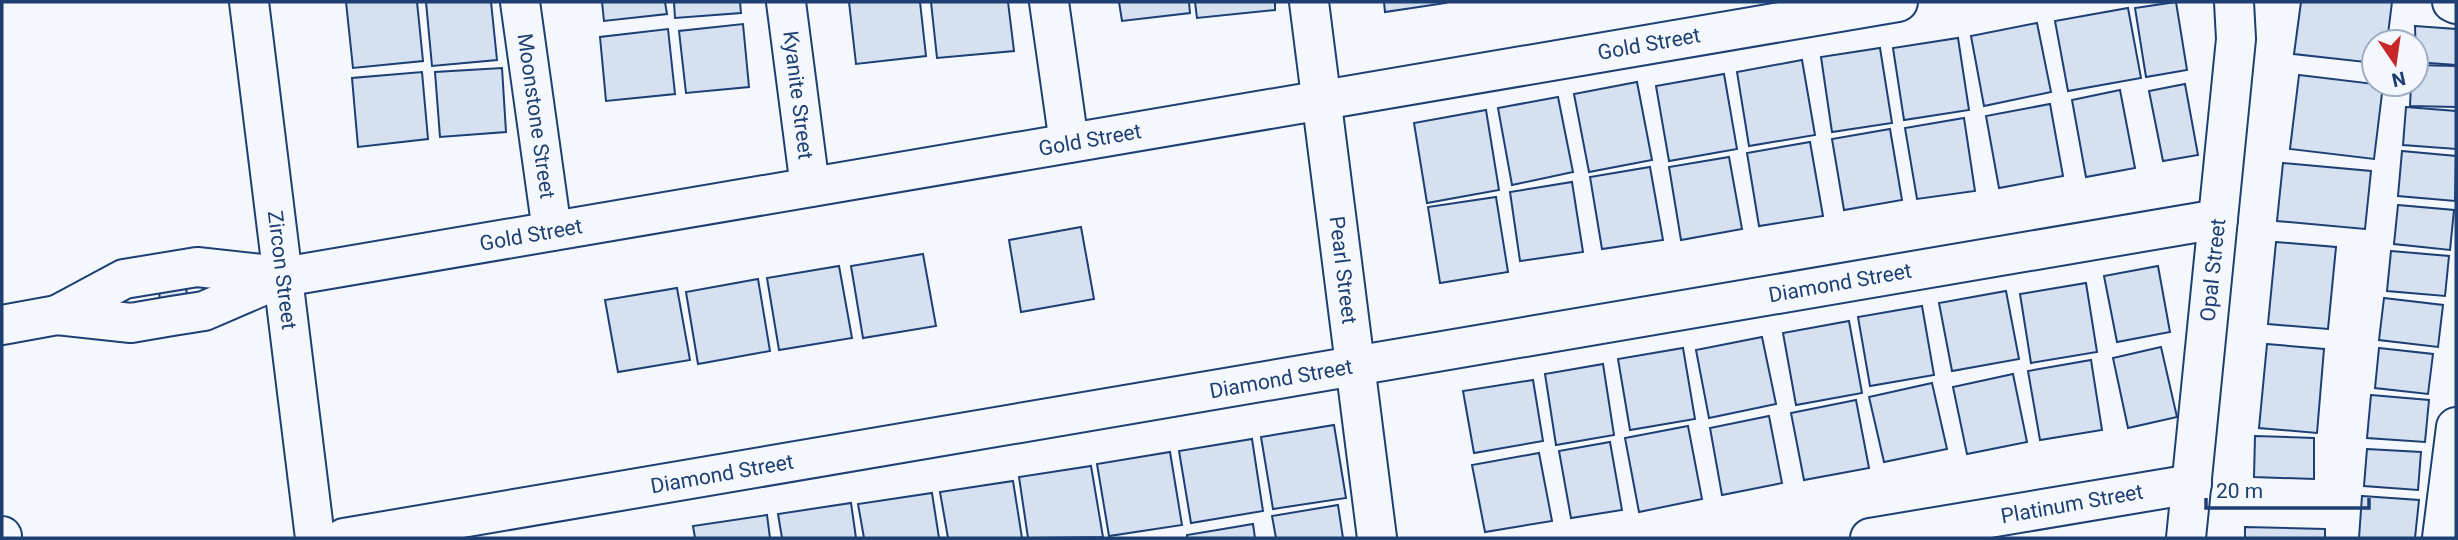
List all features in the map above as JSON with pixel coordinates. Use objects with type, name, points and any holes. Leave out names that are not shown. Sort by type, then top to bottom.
[{"type":"street","name":"Zircon Street","points":[[249,2],[315,538]]},
{"type":"street","name":"Moonstone Street","points":[[520,2],[552,231]]},
{"type":"street","name":"Kyanite Street","points":[[786,2],[810,187]]},
{"type":"street","points":[[1049,2],[1069,144]]},
{"type":"street","name":"Pearl Street","points":[[1309,2],[1377,538]]},
{"type":"street","name":"Gold Street","points":[[2,325],[57,315],[124,279],[197,267],[283,277],[1898,2]]},
{"type":"street","name":"Opal Street","points":[[2186,538],[2236,39],[2234,2]]},
{"type":"street","name":"Diamond Street","points":[[344,538],[2218,219]]},
{"type":"street","points":[[2442,538],[2456,427]]},
{"type":"street","name":"Platinum Street","points":[[1870,538],[2192,484]]},
{"type":"building","points":[[346,2],[417,2],[423,61],[353,68]]},
{"type":"building","points":[[426,2],[491,2],[497,60],[432,66]]},
{"type":"building","points":[[602,2],[665,2],[667,14],[604,21]]},
{"type":"building","points":[[674,2],[740,2],[741,13],[675,18]]},
{"type":"building","points":[[849,2],[920,2],[926,56],[856,64]]},
{"type":"building","points":[[931,2],[1008,2],[1014,51],[937,58]]},
{"type":"building","points":[[1119,2],[1189,2],[1190,13],[1122,21]]},
{"type":"building","points":[[1195,2],[1275,2],[1275,10],[1197,18]]},
{"type":"building","points":[[1384,2],[1446,2],[1446,3],[1385,12]]},
{"type":"building","points":[[2176,2],[2187,70],[2146,77],[2135,8]]},
{"type":"building","points":[[2301,2],[2392,2],[2389,28],[2360,28],[2360,61],[2294,54]]},
{"type":"building","points":[[2128,8],[2141,78],[2068,91],[2055,21]]},
{"type":"building","points":[[2037,23],[2051,92],[1984,106],[1971,36]]},
{"type":"building","points":[[743,24],[749,87],[686,93],[679,31]]},
{"type":"building","points":[[2415,26],[2456,29],[2456,65],[2430,63],[2430,28]]},
{"type":"building","points":[[668,29],[675,94],[606,101],[600,37]]},
{"type":"building","points":[[1958,38],[1969,110],[1904,120],[1893,48]]},
{"type":"building","points":[[1880,48],[1892,123],[1832,132],[1821,57]]},
{"type":"building","points":[[1802,60],[1815,135],[1749,146],[1737,72]]},
{"type":"building","points":[[2430,65],[2456,66],[2456,107],[2410,106],[2410,98],[2430,98]]},
{"type":"building","points":[[502,68],[506,132],[440,137],[435,72]]},
{"type":"building","points":[[422,72],[428,139],[358,147],[352,78]]},
{"type":"building","points":[[1724,74],[1737,149],[1669,161],[1656,86]]},
{"type":"building","points":[[2299,75],[2360,82],[2360,98],[2381,98],[2374,159],[2290,149]]},
{"type":"building","points":[[1637,82],[1652,160],[1589,172],[1574,94]]},
{"type":"building","points":[[2185,84],[2198,155],[2163,161],[2149,91]]},
{"type":"building","points":[[2120,90],[2135,168],[2086,177],[2072,100]]},
{"type":"building","points":[[1558,97],[1573,172],[1512,185],[1498,108]]},
{"type":"building","points":[[2050,104],[2063,176],[1999,188],[1986,116]]},
{"type":"building","points":[[2406,107],[2456,111],[2456,149],[2403,145]]},
{"type":"building","points":[[1486,110],[1499,190],[1427,203],[1414,123]]},
{"type":"building","points":[[1964,118],[1975,191],[1917,199],[1905,128]]},
{"type":"building","points":[[1890,129],[1902,200],[1844,210],[1832,139]]},
{"type":"building","points":[[1810,142],[1823,216],[1759,226],[1747,153]]},
{"type":"building","points":[[2402,151],[2456,156],[2455,201],[2398,196]]},
{"type":"building","points":[[1729,157],[1742,229],[1681,240],[1669,167]]},
{"type":"building","points":[[2283,163],[2371,171],[2365,229],[2277,221]]},
{"type":"building","points":[[1650,167],[1663,240],[1602,249],[1590,177]]},
{"type":"building","points":[[1572,182],[1583,252],[1520,261],[1510,192]]},
{"type":"building","points":[[1496,197],[1508,272],[1440,283],[1428,207]]},
{"type":"building","points":[[2398,205],[2454,210],[2450,250],[2394,244]]},
{"type":"building","points":[[1081,227],[1094,299],[1021,312],[1009,240]]},
{"type":"building","points":[[2276,242],[2336,247],[2328,329],[2268,324]]},
{"type":"building","points":[[2391,251],[2449,256],[2445,296],[2387,291]]},
{"type":"building","points":[[923,254],[936,326],[863,338],[851,266]]},
{"type":"building","points":[[839,266],[852,338],[779,350],[767,278]]},
{"type":"building","points":[[2158,266],[2170,332],[2117,342],[2104,276]]},
{"type":"building","points":[[758,279],[770,351],[698,364],[686,292]]},
{"type":"building","points":[[185,280],[188,302],[161,307],[158,285]]},
{"type":"building","points":[[2086,283],[2097,352],[2031,363],[2020,294]]},
{"type":"building","points":[[677,288],[690,360],[618,372],[605,300]]},
{"type":"building","points":[[2006,291],[2019,359],[1952,371],[1939,303]]},
{"type":"building","points":[[2384,298],[2443,305],[2438,347],[2379,340]]},
{"type":"building","points":[[1922,306],[1934,375],[1870,386],[1858,317]]},
{"type":"building","points":[[1849,321],[1862,393],[1796,405],[1783,333]]},
{"type":"building","points":[[1762,337],[1776,404],[1709,418],[1696,350]]},
{"type":"building","points":[[2267,344],[2324,349],[2317,433],[2259,428]]},
{"type":"building","points":[[2161,347],[2177,417],[2128,428],[2113,358]]},
{"type":"building","points":[[1683,348],[1695,419],[1630,430],[1618,359]]},
{"type":"building","points":[[2379,348],[2433,354],[2428,394],[2375,388]]},
{"type":"building","points":[[2091,360],[2102,430],[2040,440],[2028,371]]},
{"type":"building","points":[[1603,364],[1614,435],[1556,445],[1545,374]]},
{"type":"building","points":[[2013,374],[2027,442],[1967,454],[1953,387]]},
{"type":"building","points":[[1533,380],[1543,441],[1474,453],[1463,391]]},
{"type":"building","points":[[1932,383],[1947,449],[1884,462],[1869,397]]},
{"type":"building","points":[[2371,395],[2429,400],[2425,442],[2367,438]]},
{"type":"building","points":[[1856,400],[1869,468],[1804,480],[1791,413]]},
{"type":"building","points":[[1769,416],[1782,483],[1722,495],[1710,428]]},
{"type":"building","points":[[1334,425],[1346,498],[1273,509],[1261,437]]},
{"type":"building","points":[[1688,426],[1702,499],[1639,512],[1625,438]]},
{"type":"building","points":[[2255,436],[2314,438],[2314,479],[2254,477]]},
{"type":"building","points":[[1252,439],[1263,511],[1191,523],[1179,451]]},
{"type":"building","points":[[1610,442],[1622,510],[1571,518],[1559,451]]},
{"type":"building","points":[[2367,449],[2421,452],[2418,490],[2364,486]]},
{"type":"building","points":[[1170,452],[1182,525],[1109,536],[1097,464]]},
{"type":"building","points":[[1539,453],[1552,521],[1485,532],[1472,465]]},
{"type":"building","points":[[1091,466],[1103,537],[1028,538],[1019,477]]},
{"type":"building","points":[[1013,481],[1022,538],[948,538],[940,492]]},
{"type":"building","points":[[932,493],[939,538],[864,538],[858,504]]},
{"type":"building","points":[[2362,496],[2419,500],[2415,538],[2359,538]]},
{"type":"building","points":[[851,503],[856,538],[782,538],[778,514]]},
{"type":"building","points":[[1338,505],[1343,538],[1276,538],[1272,516]]},
{"type":"building","points":[[767,515],[770,538],[695,538],[693,526]]},
{"type":"building","points":[[1253,524],[1255,538],[1187,538],[1187,535]]},
{"type":"building","points":[[2245,527],[2325,529],[2325,538],[2245,538]]}]
